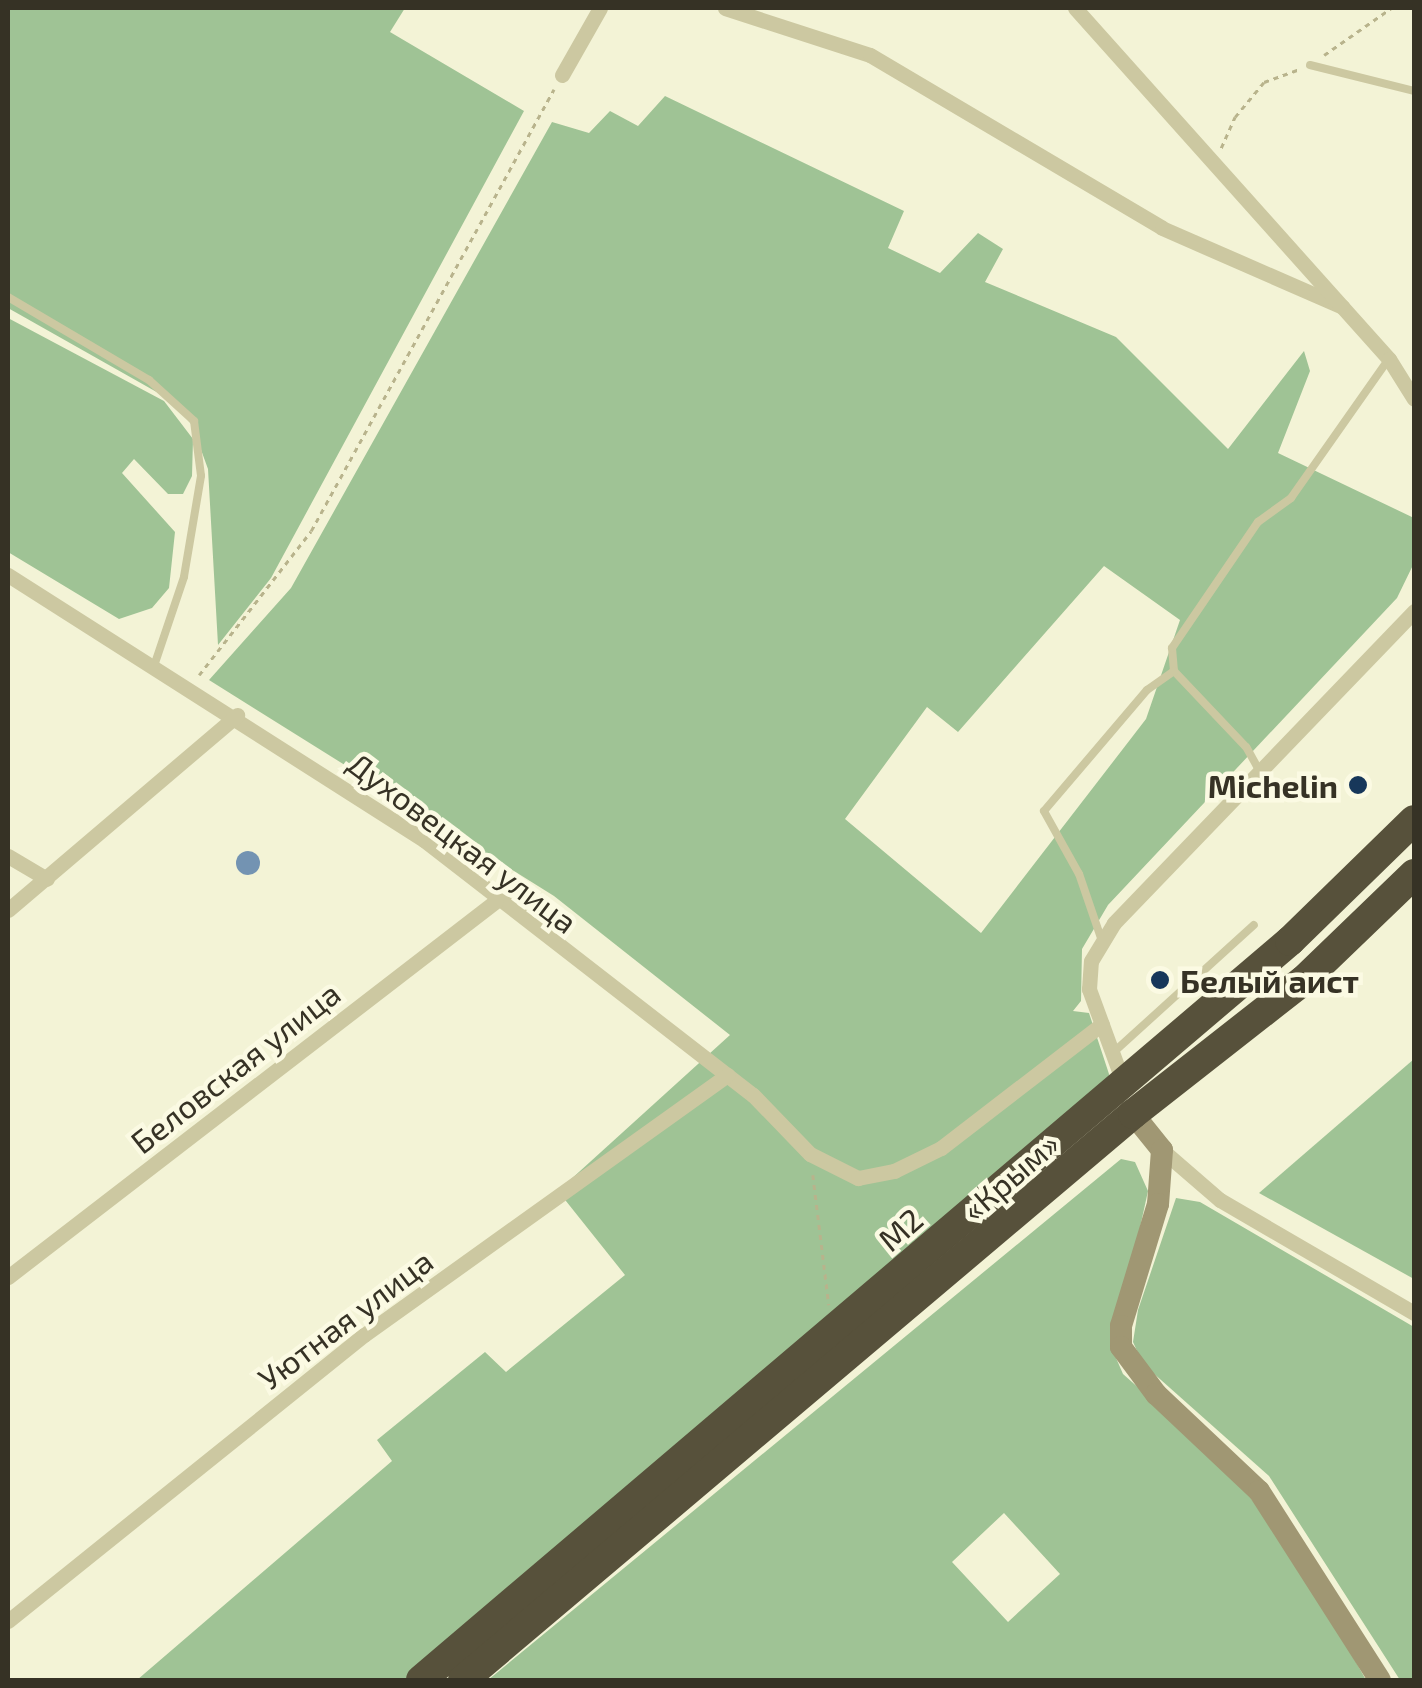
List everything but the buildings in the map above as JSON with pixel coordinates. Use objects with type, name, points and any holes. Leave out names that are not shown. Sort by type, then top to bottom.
[{"type":"highway","name":"М2","points":[[421,1680],[839,1328],[1290,940],[1414,820]]},
{"type":"highway","name":"«Крым»","points":[[463,1680],[1133,1114],[1304,980],[1414,874]]},
{"type":"street","points":[[562,75],[600,8]]},
{"type":"street","points":[[725,8],[870,55],[1162,228],[1344,307]]},
{"type":"street","points":[[1075,8],[1344,307],[1389,359],[1414,399]]},
{"type":"street","name":"Духовецкая улица","points":[[8,575],[237,715],[424,840],[496,901],[727,1076],[810,1154],[858,1178],[894,1171],[942,1148],[1102,1024]]},
{"type":"street","points":[[1414,611],[1261,774],[1190,838],[1102,942],[1091,961],[1089,989],[1116,1050],[1133,1114],[1162,1150],[1220,1200],[1414,1313]]},
{"type":"street","points":[[8,910],[237,715]]},
{"type":"street","points":[[8,856],[47,880]]},
{"type":"street","name":"Беловская улица","points":[[8,1276],[496,901]]},
{"type":"street","name":"Уютная улица","points":[[8,1621],[364,1335],[727,1076]]},
{"type":"street","points":[[1162,1150],[1158,1204],[1120,1326],[1121,1346],[1156,1394],[1260,1491],[1380,1680]]},
{"type":"lane","points":[[1310,65],[1414,91]]},
{"type":"lane","points":[[8,297],[149,380],[194,421],[201,476],[184,577],[154,666]]},
{"type":"lane","points":[[1261,774],[1246,747],[1174,671],[1172,648],[1258,522],[1290,498],[1389,359]]},
{"type":"lane","points":[[1102,942],[1079,874],[1044,811],[1147,690],[1174,671]]},
{"type":"lane","points":[[1116,1050],[1254,925]]},
{"type":"path","points":[[1214,163],[1235,117],[1264,82],[1310,65],[1391,8]]},
{"type":"path","points":[[188,688],[251,616],[311,531],[562,75]]},
{"type":"path","points":[[810,1154],[822,1291],[839,1328]]},
{"type":"green space","points":[[8,8],[405,8],[390,32],[524,111],[271,578],[218,645],[208,469],[192,425],[169,399],[8,308]]},
{"type":"green space","points":[[665,96],[904,211],[888,248],[940,273],[978,233],[1003,249],[985,282],[1116,337],[1228,449],[1304,351],[1310,371],[1278,453],[1414,518],[1414,563],[1397,598],[1108,905],[1082,949],[1081,1001],[1073,1011],[1089,1013],[1109,1074],[1107,1107],[423,1680],[137,1680],[392,1461],[377,1440],[485,1352],[506,1372],[625,1275],[558,1191],[730,1035],[554,896],[209,680],[291,588],[552,122],[589,133],[610,111],[638,126]],"holes":[[[1104,566],[1180,620],[1146,719],[981,933],[845,819],[927,707],[958,732]]]},
{"type":"green space","points":[[8,318],[164,401],[193,439],[192,476],[183,494],[168,494],[134,459],[122,473],[175,532],[169,588],[152,608],[119,619],[8,552]]},
{"type":"green space","points":[[1414,1059],[1414,1279],[1259,1193]]},
{"type":"green space","points":[[1121,1159],[1135,1162],[1148,1191],[1113,1351],[1123,1374],[1226,1466],[1299,1561],[1366,1680],[488,1680]],"holes":[[[1004,1513],[1060,1574],[1008,1622],[952,1562]]]},
{"type":"green space","points":[[1176,1198],[1200,1202],[1414,1327],[1414,1680],[1400,1680],[1269,1476],[1143,1364],[1133,1342],[1138,1310]]},
{"type":"water","points":[[248,851],[260,863],[248,875],[236,863]]},
{"type":"place","name":"Michelin","points":[[1358,785]]},
{"type":"place","name":"Белый аист","points":[[1160,980]]}]
